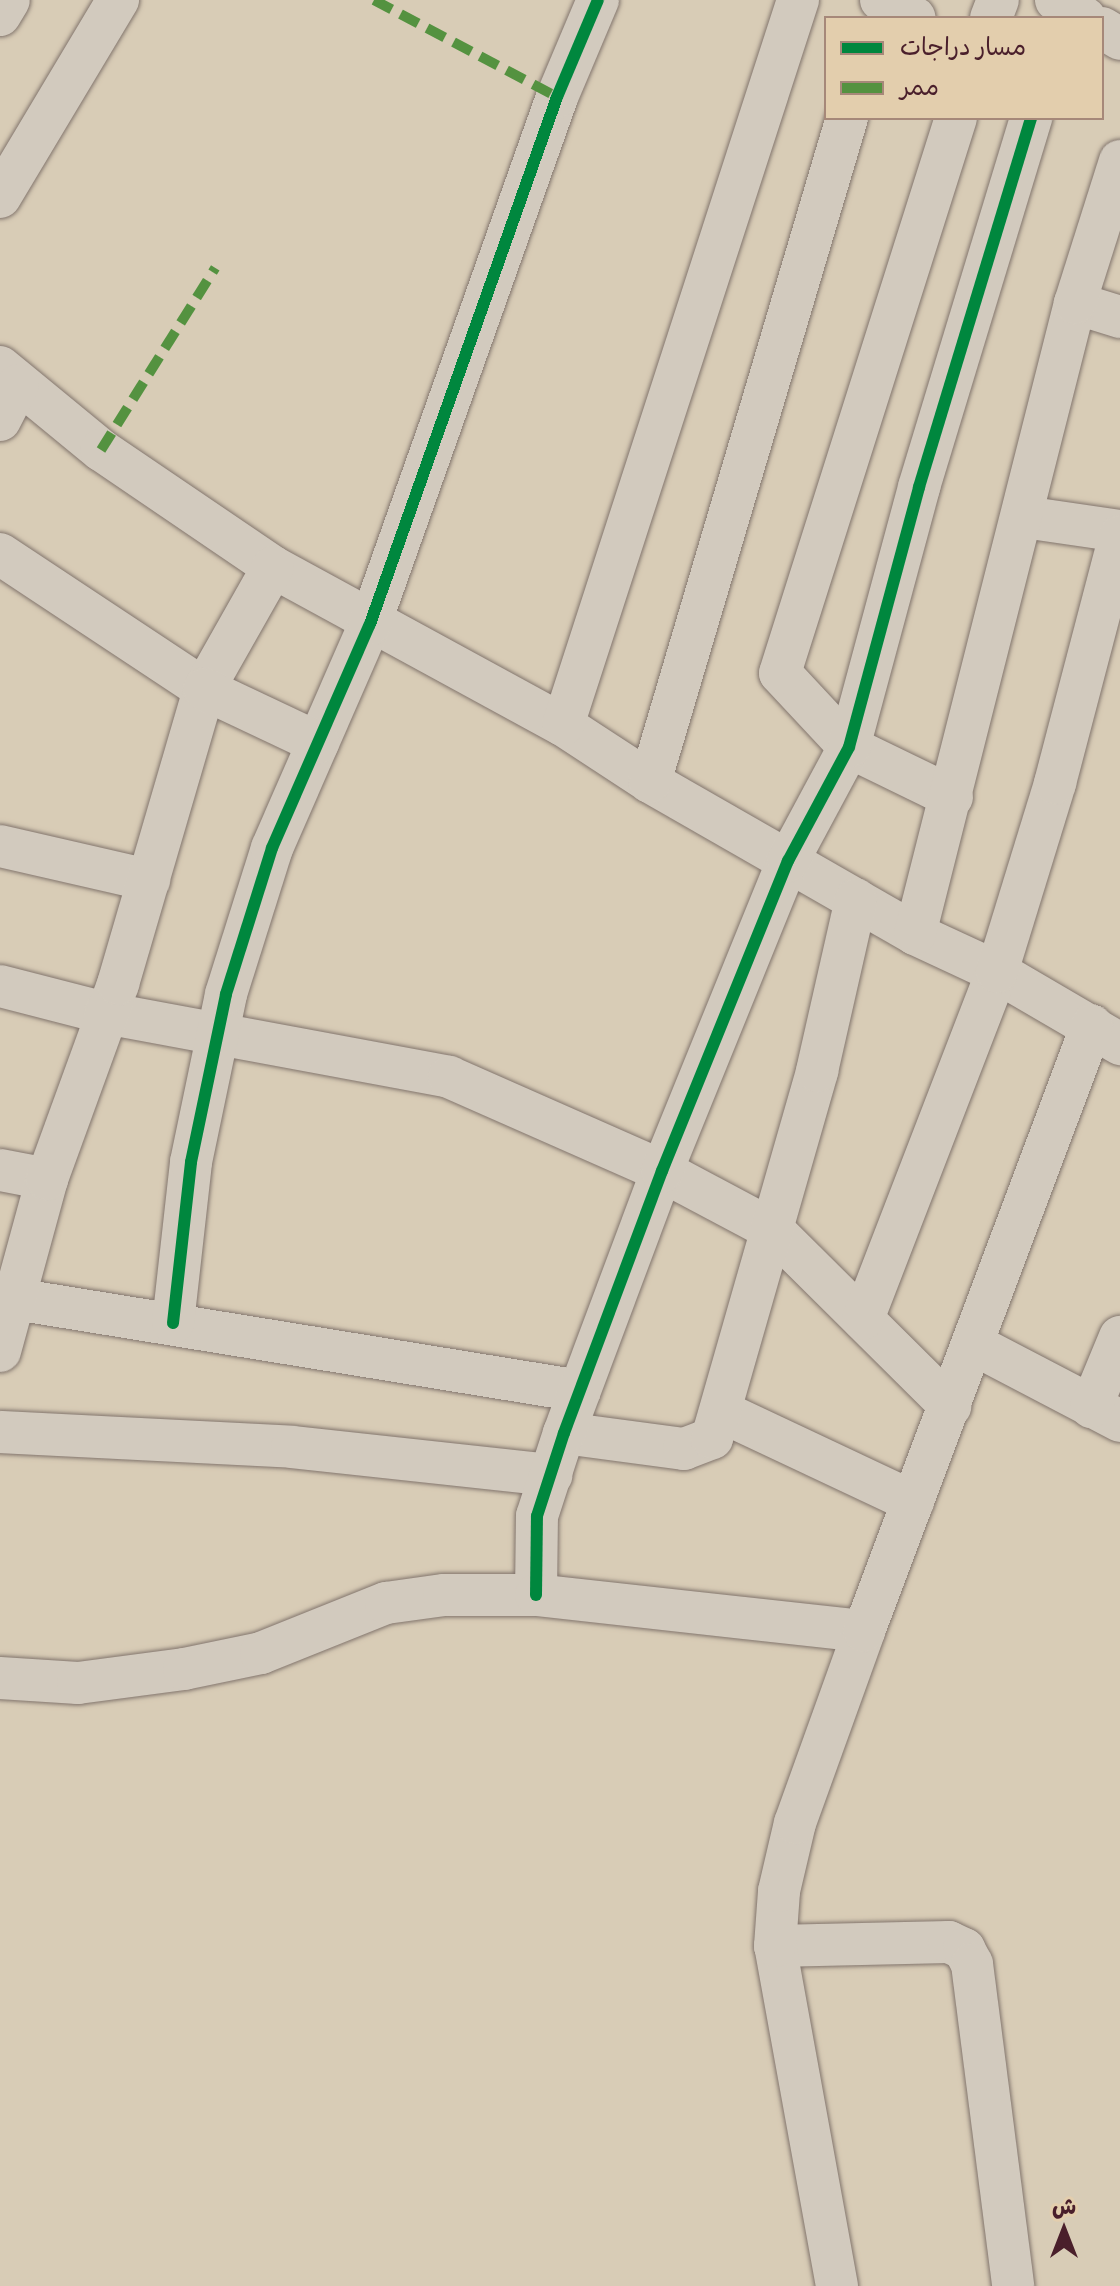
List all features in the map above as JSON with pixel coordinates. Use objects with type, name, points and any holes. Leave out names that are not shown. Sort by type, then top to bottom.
[{"type":"street","points":[[0,15],[9,0]]},
{"type":"street","points":[[0,197],[118,0]]},
{"type":"street","points":[[173,1323],[191,1162],[218,1032],[272,848],[370,624],[557,97],[598,0]]},
{"type":"street","points":[[563,725],[798,0]]},
{"type":"street","points":[[650,782],[846,120]]},
{"type":"street","points":[[952,797],[849,747],[788,687],[780,673],[781,655],[955,120]]},
{"type":"street","points":[[536,1595],[537,1516],[564,1433],[662,1171],[788,861],[849,747],[919,487],[1030,120]]},
{"type":"street","points":[[915,934],[1024,517],[1075,303],[1120,161]]},
{"type":"street","points":[[1075,303],[1120,317]]},
{"type":"street","points":[[6,391],[101,450],[273,567],[370,624],[563,725],[650,782],[915,934],[997,972],[1113,1037],[973,1344],[795,1823],[779,1891],[775,1946],[837,2286]]},
{"type":"street","points":[[863,1319],[997,972],[1055,783],[1120,534],[1024,517]]},
{"type":"street","points":[[0,554],[204,689],[318,743]]},
{"type":"street","points":[[0,1351],[47,1179],[149,880],[204,689],[273,567]]},
{"type":"street","points":[[0,846],[149,880]]},
{"type":"street","points":[[564,1433],[684,1449],[712,1438],[773,1230],[856,899]]},
{"type":"street","points":[[0,986],[105,1013],[449,1077],[662,1171],[773,1230],[950,1406]]},
{"type":"street","points":[[0,1170],[47,1179]]},
{"type":"street","points":[[15,1299],[580,1391]]},
{"type":"street","points":[[973,1344],[1105,1414],[1120,1337]]},
{"type":"street","points":[[722,1412],[913,1502]]},
{"type":"street","points":[[0,1432],[292,1447],[551,1475]]},
{"type":"street","points":[[0,1678],[78,1683],[184,1669],[261,1653],[386,1603],[444,1595],[536,1595],[864,1631]]},
{"type":"street","points":[[775,1946],[949,1942],[964,1949],[972,1964],[1013,2286]]},
{"type":"marked path","points":[[374,0],[557,97]]},
{"type":"marked path","points":[[101,450],[215,268]]},
{"type":"cycle path","points":[[173,1323],[191,1162],[226,994],[272,848],[370,624],[557,97],[598,0]]},
{"type":"cycle path","points":[[536,1595],[537,1516],[564,1433],[662,1171],[788,861],[849,747],[919,487],[1030,120]]}]
